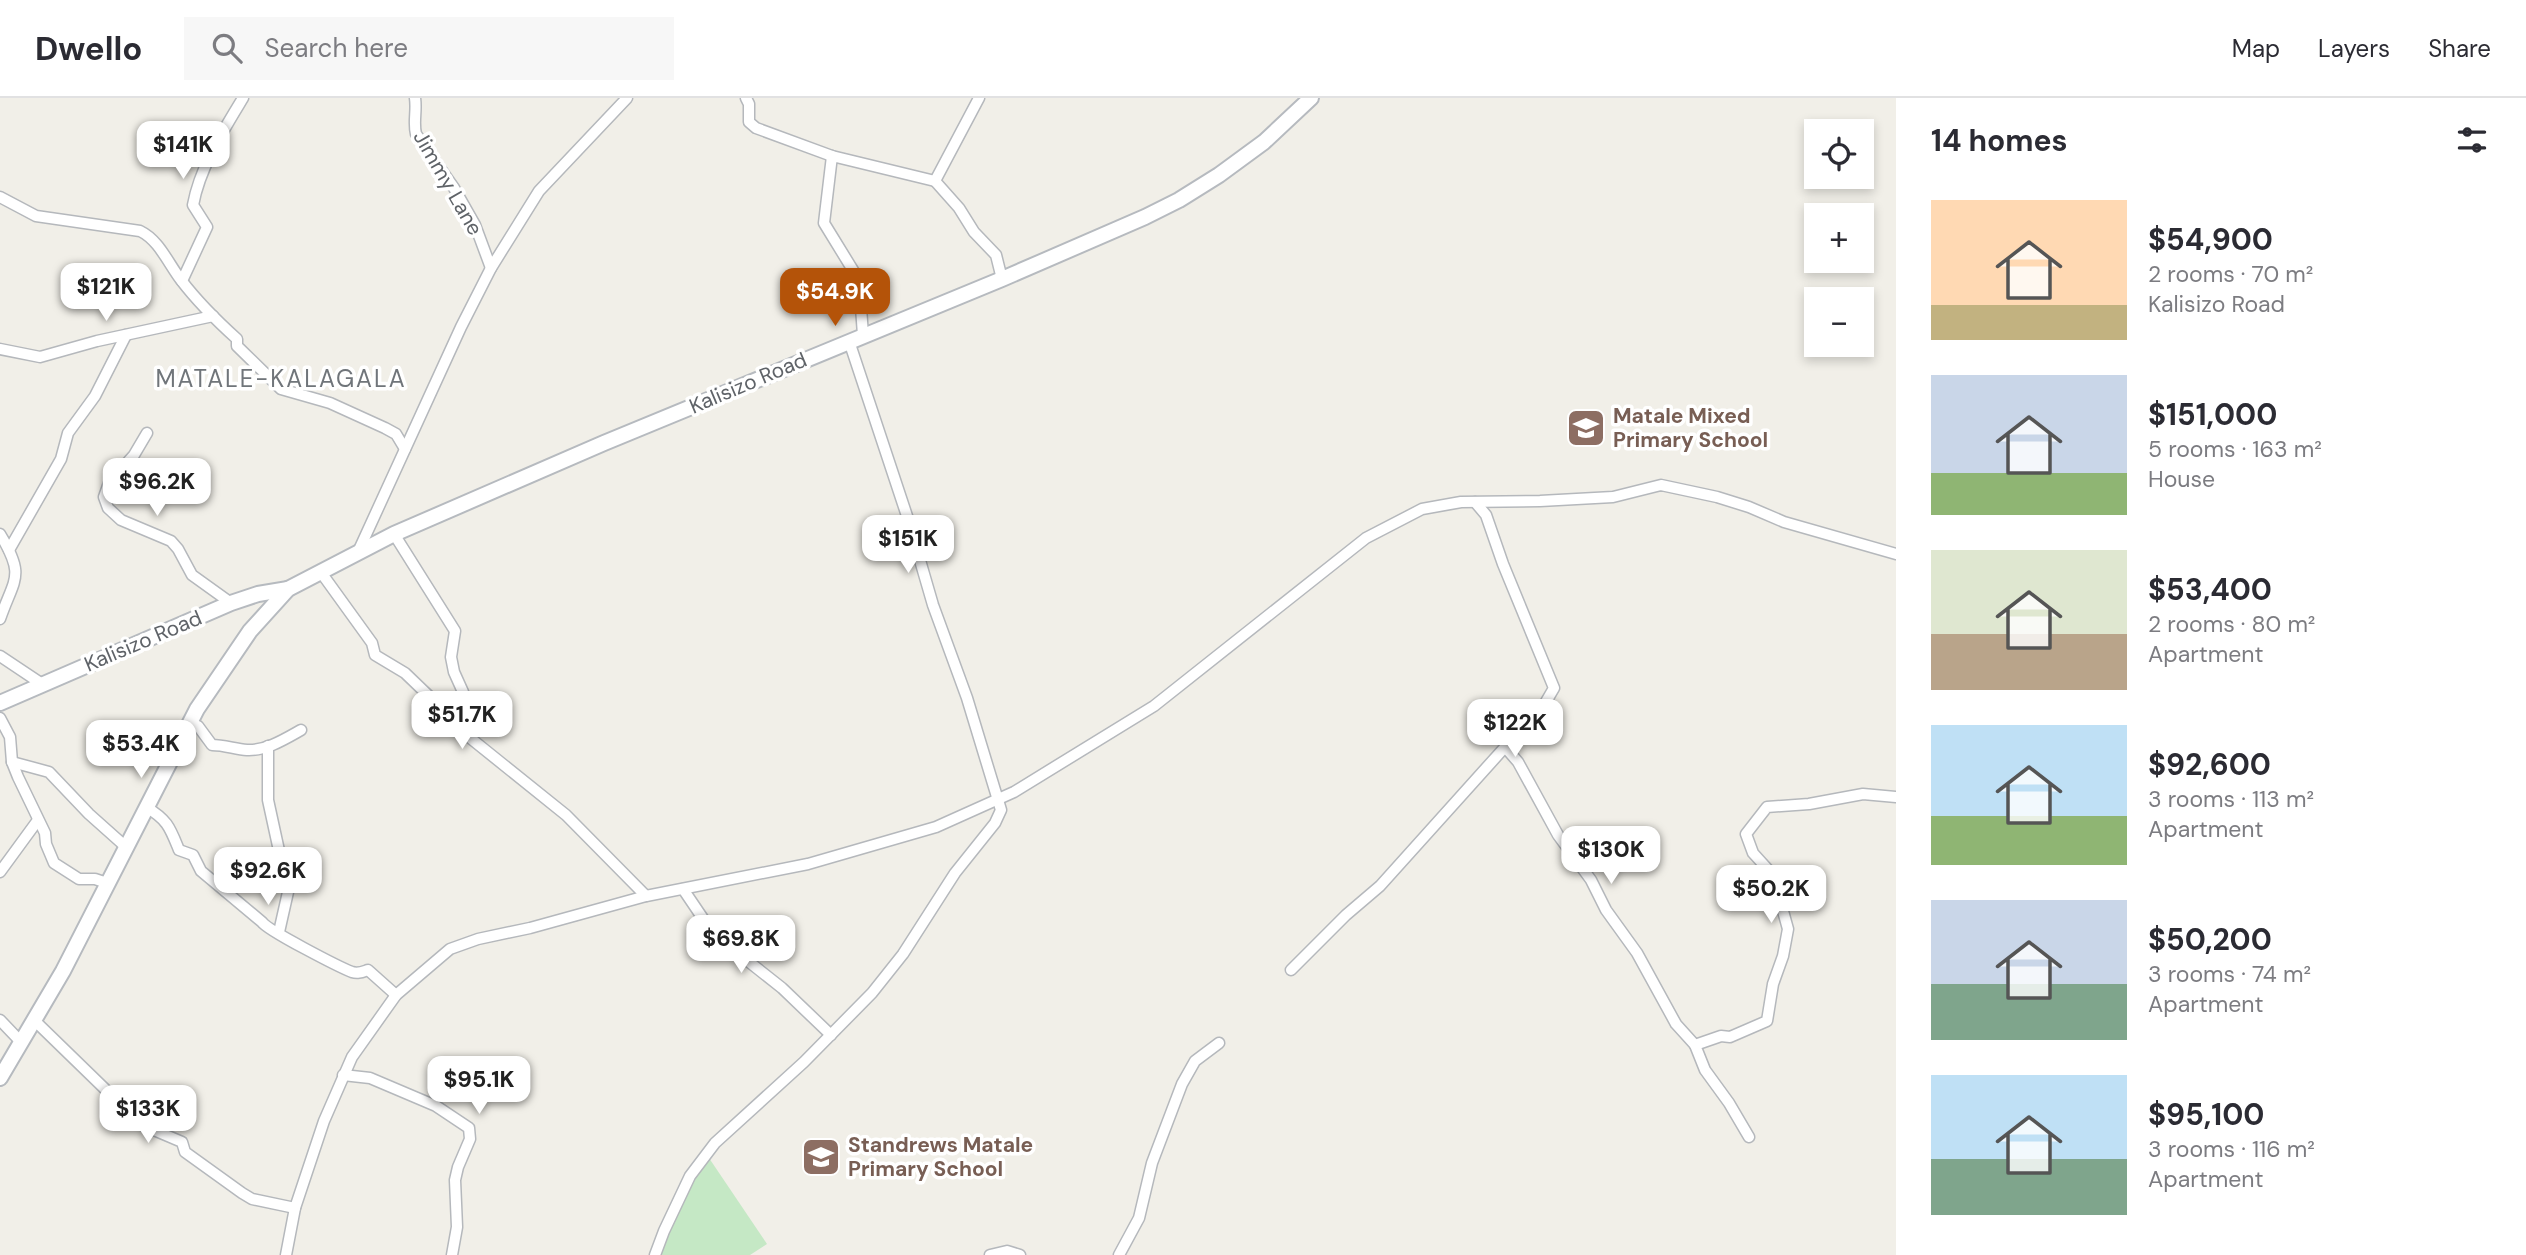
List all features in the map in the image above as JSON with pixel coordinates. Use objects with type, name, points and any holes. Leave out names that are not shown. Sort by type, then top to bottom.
[{"type":"street","points":[[182,281],[207,227],[193,205],[196,189],[243,98]]},
{"type":"street","name":"Jimmy Lane","points":[[415,98],[415,134],[454,188],[475,225],[491,268]]},
{"type":"street","points":[[358,552],[461,327],[491,268],[539,191],[627,98]]},
{"type":"street","points":[[746,98],[749,104],[749,122],[756,128],[832,156],[935,181],[959,208],[974,232],[996,255],[1002,279]]},
{"type":"street","points":[[935,181],[979,98]]},
{"type":"street","name":"Kalisizo Road","points":[[0,703],[231,603],[258,594],[288,589],[394,534],[604,443],[1002,279],[1179,200],[1264,142],[1311,98]]},
{"type":"street","points":[[832,156],[824,223],[859,280],[863,335]]},
{"type":"street","points":[[0,197],[36,216],[140,231],[150,236],[156,240],[159,250],[182,281],[237,339],[237,346],[281,389],[330,403],[385,428],[396,434],[405,449]]},
{"type":"street","points":[[0,349],[40,357],[214,316]]},
{"type":"street","points":[[9,550],[61,459],[68,433],[95,396],[126,335]]},
{"type":"street","points":[[655,1255],[690,1177],[715,1143],[831,1035],[892,968],[955,873],[995,823],[1001,810],[967,698],[933,606],[908,519],[849,341]]},
{"type":"street","points":[[147,433],[134,455],[109,484],[104,497],[108,508],[121,520],[171,541],[192,575],[231,603]]},
{"type":"street","points":[[286,1255],[295,1208],[324,1121],[343,1075],[366,1036],[396,995],[450,949],[478,939],[530,928],[646,896],[808,864],[936,827],[1014,792],[1154,706],[1366,538],[1422,509],[1440,504],[1613,498],[1661,485],[1717,497],[1749,507],[1784,523],[1896,554]]},
{"type":"street","points":[[1292,970],[1346,915],[1380,886],[1505,747],[1530,731],[1554,688],[1503,564],[1486,515],[1475,502]]},
{"type":"street","points":[[0,534],[9,550],[16,582],[0,619]]},
{"type":"street","points":[[394,534],[455,631],[452,657],[454,672],[463,692],[464,733]]},
{"type":"street","points":[[320,571],[372,643],[375,655],[405,673],[431,698],[437,715],[464,733],[566,815],[646,896]]},
{"type":"street","points":[[0,1078],[63,971],[146,807],[214,683],[250,631],[288,589]]},
{"type":"street","points":[[0,656],[42,684]]},
{"type":"street","points":[[0,718],[10,737],[12,762],[45,833],[46,844],[54,863],[79,879],[94,879],[107,883]]},
{"type":"street","points":[[191,723],[198,726],[212,745],[248,750],[268,746],[301,730]]},
{"type":"street","points":[[268,746],[268,800],[288,892],[279,932]]},
{"type":"street","points":[[1505,747],[1518,762],[1558,835],[1591,880],[1606,910],[1637,953],[1676,1024],[1695,1045],[1704,1070],[1729,1103],[1749,1137]]},
{"type":"street","points":[[12,762],[49,772],[89,814],[126,847]]},
{"type":"street","points":[[1695,1045],[1721,1036],[1730,1037],[1767,1021],[1770,1012],[1773,984],[1783,956],[1788,929],[1773,875],[1753,853],[1746,834],[1767,807],[1809,804],[1863,794],[1896,797]]},
{"type":"street","points":[[146,807],[163,817],[179,850],[192,855],[201,871],[266,928],[279,932],[322,959],[356,973],[368,970],[396,995]]},
{"type":"street","points":[[0,872],[38,820]]},
{"type":"street","points":[[683,889],[706,923],[734,950],[782,988],[831,1035]]},
{"type":"street","points":[[0,1020],[21,1042]]},
{"type":"street","points":[[34,1020],[142,1125],[182,1142],[185,1152],[252,1199],[295,1208]]},
{"type":"street","points":[[1119,1255],[1139,1218],[1152,1163],[1182,1084],[1195,1060],[1219,1043]]},
{"type":"street","points":[[343,1075],[370,1078],[436,1106],[469,1128],[470,1139],[455,1180],[457,1227],[452,1255]]},
{"type":"street","points":[[990,1255],[1007,1251],[1020,1255]]},
{"type":"green space","points":[[709,1158],[767,1244],[750,1255],[659,1255],[694,1176]]},
{"type":"place","name":"Matale Mixed Primary School","points":[[1586,428]]},
{"type":"place","name":"Standrews Matale Primary School","points":[[821,1157]]},
{"type":"district","name":"MATALE-KALAGALA","points":[[281,379]]}]
